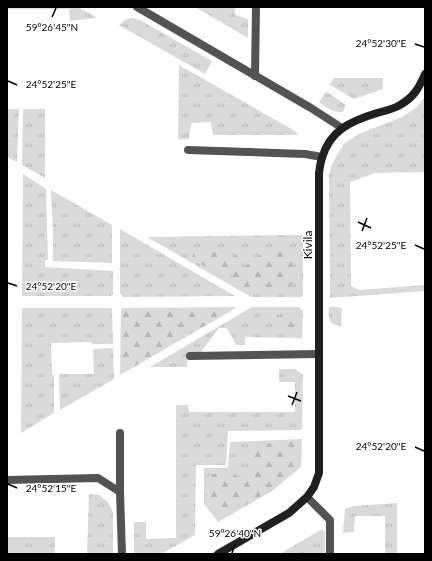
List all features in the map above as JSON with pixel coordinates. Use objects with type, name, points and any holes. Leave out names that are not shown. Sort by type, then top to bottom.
[{"type":"street","points":[[137,7],[311,108],[342,128]]},
{"type":"street","points":[[255,76],[256,7]]},
{"type":"street","name":"Kivila","points":[[218,554],[289,513],[307,497],[314,487],[319,473],[319,173],[322,157],[330,140],[342,128],[360,118],[399,106],[410,98],[418,88],[425,74]]},
{"type":"street","points":[[188,150],[305,154],[322,157]]},
{"type":"street","points":[[190,356],[319,354]]},
{"type":"street","points":[[120,433],[122,554]]},
{"type":"street","points":[[7,480],[98,478],[120,492]]},
{"type":"street","points":[[307,497],[330,520],[330,554]]},
{"type":"green space","points":[[7,7],[78,7],[97,18],[70,21],[69,9],[7,9]]},
{"type":"green space","points":[[195,7],[235,7],[235,15],[248,19],[248,38]]},
{"type":"green space","points":[[132,18],[140,20],[212,61],[205,74],[119,25],[126,19]]},
{"type":"green space","points":[[179,65],[295,131],[298,135],[213,135],[211,122],[191,123],[189,139],[178,139]]},
{"type":"green space","points":[[334,78],[383,78],[383,89],[354,99],[330,85]]},
{"type":"green space","points":[[327,92],[346,105],[343,112],[333,111],[319,102]]},
{"type":"green space","points":[[425,97],[425,172],[375,173],[350,182],[351,286],[359,290],[425,285],[425,291],[330,298],[329,175],[331,167],[345,143],[359,134],[402,117],[417,107]]},
{"type":"green space","points":[[7,109],[19,109],[17,162],[7,157]]},
{"type":"green space","points":[[23,109],[45,109],[45,178],[22,165]]},
{"type":"green space","points":[[23,174],[46,189],[48,259],[45,261],[45,267],[113,271],[113,294],[111,296],[22,296]]},
{"type":"green space","points":[[51,190],[112,225],[112,263],[53,261]]},
{"type":"green space","points":[[120,229],[235,296],[123,297],[120,293]]},
{"type":"green space","points":[[303,236],[303,295],[301,297],[251,297],[147,237]]},
{"type":"green space","points":[[277,245],[283,248],[290,259],[297,276],[286,292],[248,290],[236,283],[232,274],[249,264],[263,252]]},
{"type":"green space","points":[[194,252],[218,252],[238,256],[232,271],[219,275],[192,258]]},
{"type":"green space","points":[[236,307],[231,311],[120,375],[122,308]]},
{"type":"green space","points":[[252,307],[298,307],[303,311],[302,338],[245,337],[245,345],[236,345],[227,328],[219,328],[201,352],[188,353],[187,367],[150,367]]},
{"type":"green space","points":[[329,307],[342,308],[341,326],[331,322]]},
{"type":"green space","points":[[22,308],[111,308],[113,344],[93,344],[91,342],[51,343],[52,374],[54,376],[54,413],[21,433]]},
{"type":"green space","points":[[272,309],[280,317],[285,311],[299,313],[300,332],[281,329],[266,315]]},
{"type":"green space","points":[[113,348],[114,379],[60,410],[59,374],[94,374],[93,350]]},
{"type":"green space","points":[[279,369],[295,369],[303,375],[302,430],[228,431],[226,465],[196,465],[195,535],[161,554],[134,554],[134,522],[146,522],[146,539],[176,538],[176,405],[188,405],[189,412],[295,412],[295,382],[279,382]]},
{"type":"green space","points":[[302,439],[301,467],[272,491],[218,522],[204,504],[204,468],[228,468],[230,442]]},
{"type":"green space","points":[[296,441],[300,447],[299,466],[271,490],[220,519],[206,502],[209,475],[226,471],[242,478],[254,464],[253,449],[264,444]]},
{"type":"green space","points":[[89,494],[99,495],[108,502],[113,512],[113,554],[87,554]]},
{"type":"green space","points":[[397,503],[397,554],[385,554],[385,516],[355,516],[354,532],[343,533],[345,509],[353,506]]},
{"type":"green space","points":[[322,529],[325,532],[325,554],[280,554]]},
{"type":"green space","points":[[7,537],[55,537],[55,554],[7,554]]},
{"type":"green space","points":[[305,545],[322,551],[322,554],[289,554]]}]
